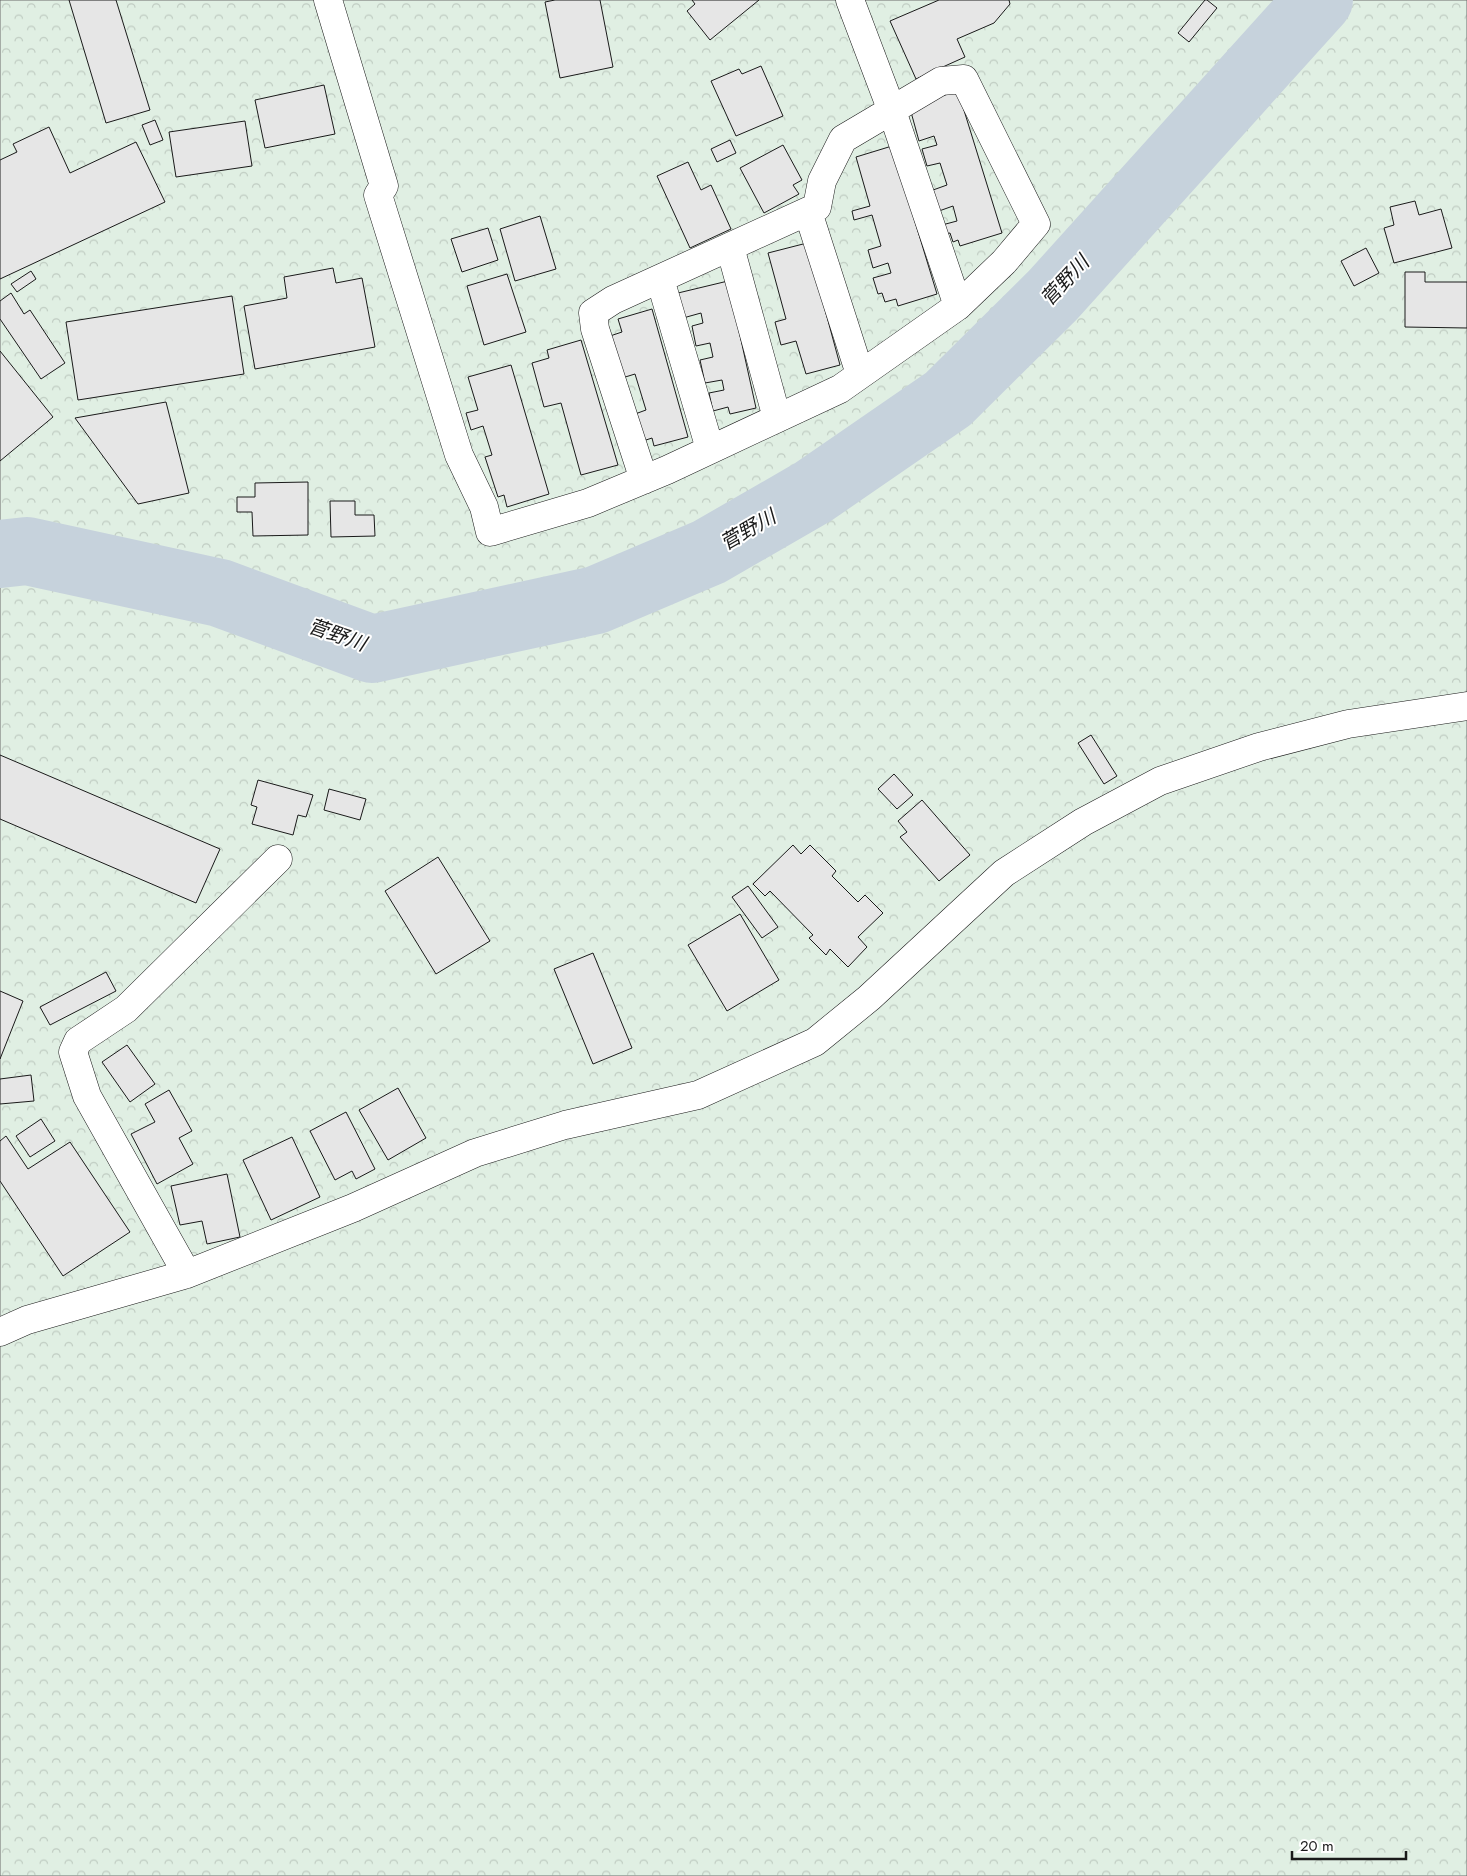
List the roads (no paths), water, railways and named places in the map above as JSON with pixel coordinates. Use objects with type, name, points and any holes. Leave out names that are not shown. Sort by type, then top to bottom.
[{"type":"street","points":[[328,0],[384,186],[378,195],[459,456],[484,507],[490,532],[588,503],[644,480],[840,389],[958,306],[1004,262],[1036,224],[964,79],[941,81],[843,139],[822,181],[817,208],[613,300],[593,313],[595,329],[644,480]]},
{"type":"street","points":[[850,0],[892,110],[958,306]]},
{"type":"street","points":[[808,212],[860,374]]},
{"type":"street","points":[[730,246],[777,418]]},
{"type":"street","points":[[660,279],[710,449]]},
{"type":"street","points":[[0,1332],[26,1320],[186,1274],[353,1208],[475,1153],[565,1125],[698,1095],[815,1042],[869,998],[1004,873],[1083,822],[1160,782],[1258,747],[1348,724],[1467,706]]},
{"type":"street","points":[[186,1274],[87,1096],[73,1052],[78,1042],[126,1009],[278,859]]},
{"type":"waterway","name":"菅野川","points":[[0,554],[27,551],[220,593],[372,649],[596,600],[709,552],[813,492],[948,399],[1053,295],[1319,0]]}]
